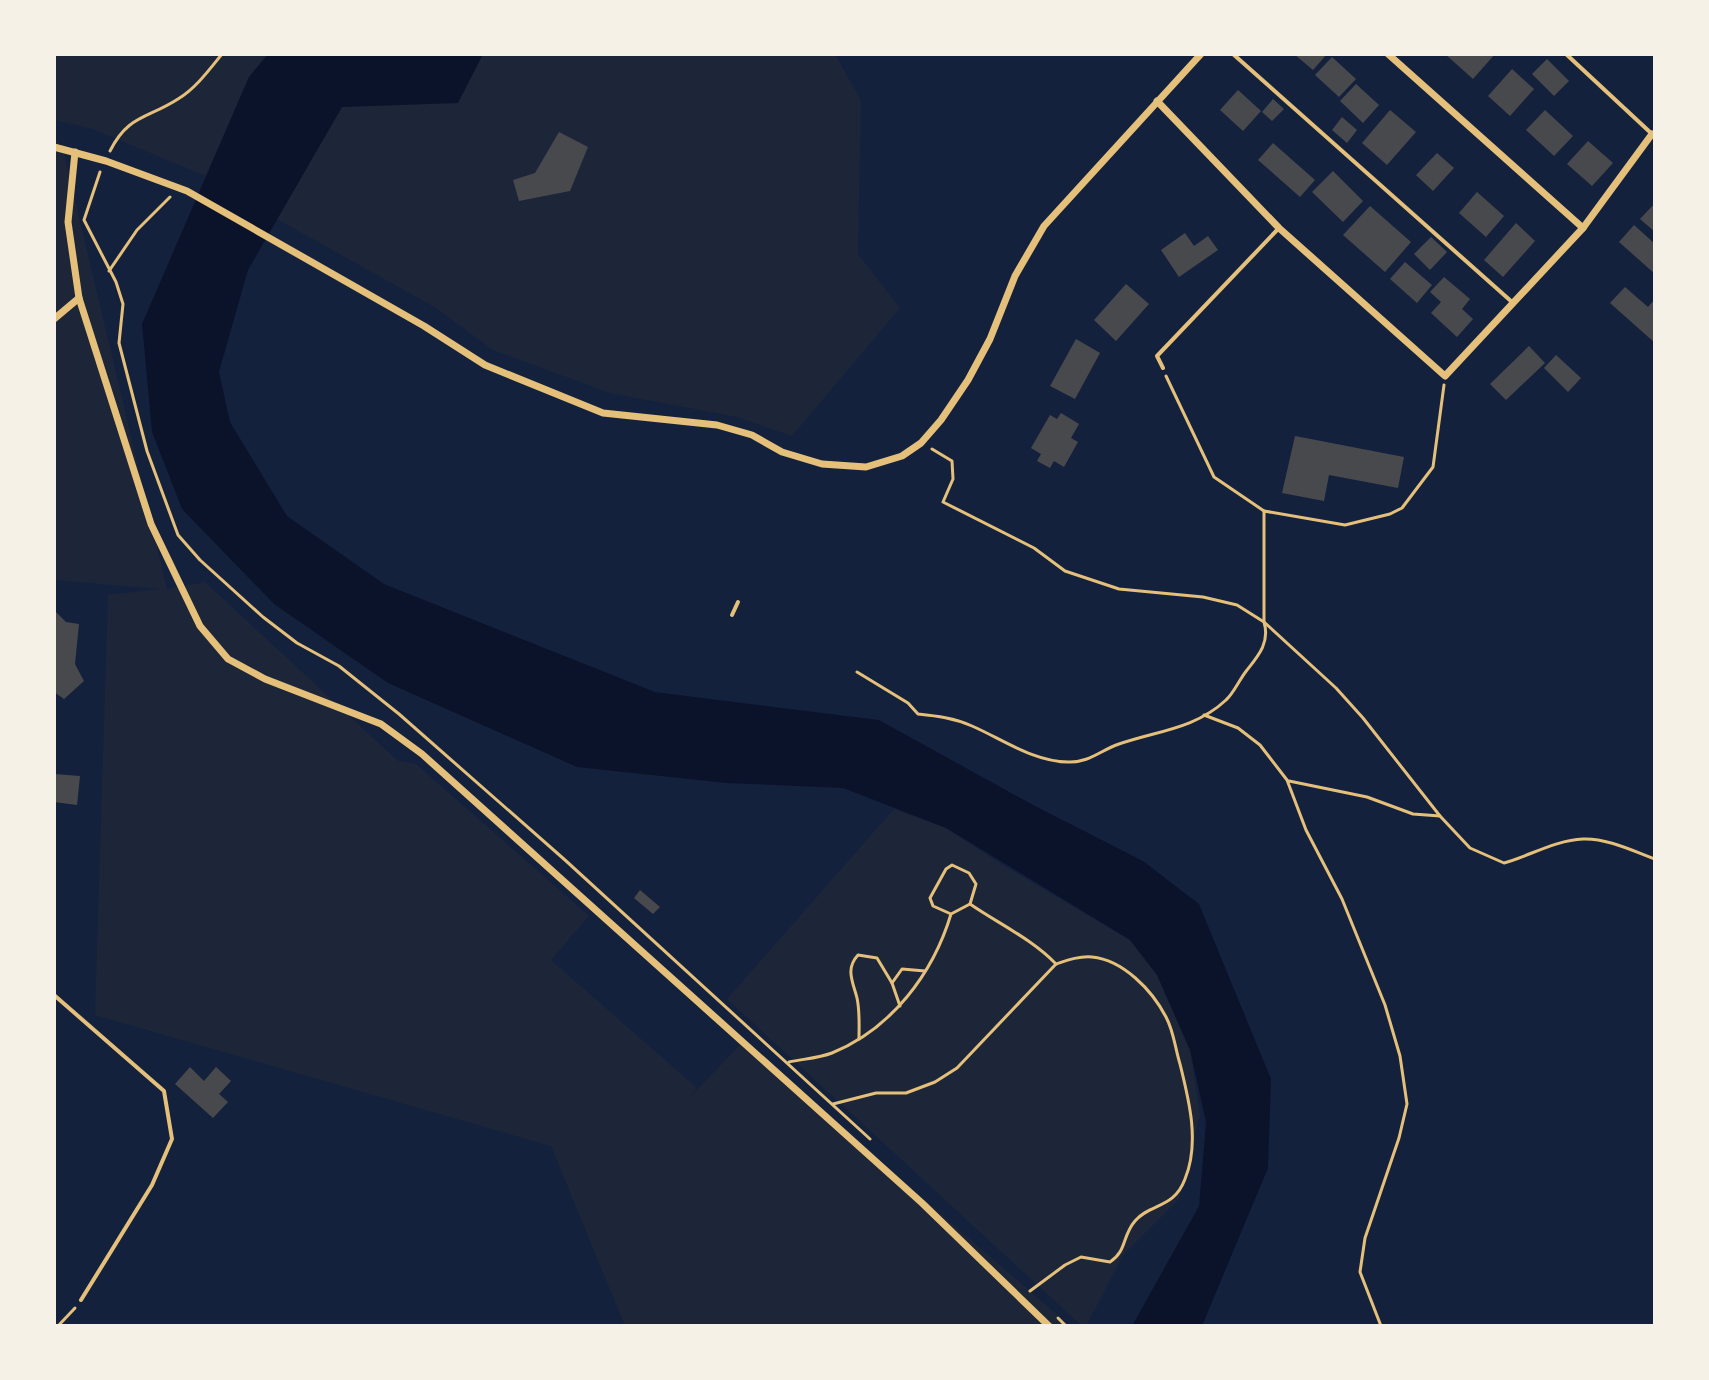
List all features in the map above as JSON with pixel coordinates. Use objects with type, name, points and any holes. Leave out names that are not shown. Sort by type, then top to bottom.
[{"type":"street","points":[[54,147],[106,161],[187,191],[424,326],[485,365],[603,413],[717,425],[752,435],[782,452],[822,464],[866,467],[902,456],[921,443],[941,420],[990,339],[1015,276],[1044,226],[1201,54]]},
{"type":"street","points":[[1388,54],[1583,228]]},
{"type":"street","points":[[1157,101],[1279,228],[1445,376],[1583,228],[1652,134]]},
{"type":"street","points":[[75,152],[68,222],[79,298],[151,524],[200,626],[228,659],[265,679],[381,724],[422,754],[922,1203],[1049,1326]]},
{"type":"street","points":[[54,319],[79,298]]},
{"type":"lane","points":[[1233,54],[1512,302]]},
{"type":"lane","points":[[1566,54],[1652,134]]},
{"type":"lane","points":[[1163,368],[1157,356],[1279,228]]},
{"type":"lane","points":[[732,615],[738,602]]},
{"type":"lane","points":[[54,995],[164,1091],[172,1139],[152,1185],[81,1300]]},
{"type":"path","points":[[222,54],[204,77],[181,98],[124,127],[91,193],[84,220],[116,282],[123,304],[119,343],[147,451],[178,535],[200,560],[263,617],[297,643],[339,666],[399,714],[879,1148]]},
{"type":"path","points":[[109,271],[137,230],[158,208],[169,197],[187,191]]},
{"type":"path","points":[[1163,368],[1214,477],[1264,511],[1345,525],[1402,508],[1433,467],[1445,376]]},
{"type":"path","points":[[921,443],[952,461],[953,479],[943,502],[1034,548],[1065,571],[1119,589],[1203,597],[1237,605],[1264,622],[1336,688],[1440,816],[1470,848],[1504,863],[1582,839],[1616,844],[1655,859]]},
{"type":"path","points":[[857,672],[908,703],[918,714],[945,717],[970,725],[1039,757],[1067,762],[1087,760],[1118,744],[1174,730],[1227,699],[1263,649],[1267,632],[1264,622],[1264,511]]},
{"type":"path","points":[[1204,715],[1238,728],[1260,745],[1287,780],[1306,830],[1342,899],[1385,1005],[1400,1056],[1407,1104],[1399,1138],[1365,1238],[1360,1272],[1381,1326]]},
{"type":"path","points":[[1287,780],[1367,797],[1413,814],[1440,816]]},
{"type":"path","points":[[787,1062],[830,1054],[859,1039],[900,1006],[938,952],[951,914],[970,904],[976,884],[969,873],[952,865],[946,869],[930,898],[933,906],[951,914]]},
{"type":"path","points":[[970,904],[1040,948],[1056,964]]},
{"type":"path","points":[[859,1039],[857,999],[850,976],[852,961],[858,955],[877,958],[892,983],[900,1006]]},
{"type":"path","points":[[833,1104],[876,1093],[906,1093],[935,1082],[957,1068],[1056,964],[1092,957],[1113,962],[1152,995],[1166,1017],[1175,1040],[1190,1107],[1192,1131],[1185,1181],[1175,1197],[1135,1220],[1120,1255],[1110,1262],[1081,1257],[1065,1265],[1030,1291],[1039,1300]]},
{"type":"path","points":[[892,983],[902,969],[925,971]]},
{"type":"path","points":[[58,1326],[81,1300]]},
{"type":"path","points":[[1057,1317],[1066,1326]]},
{"type":"shaded area","points":[[54,54],[268,54],[249,77],[206,176],[90,128],[54,120]]},
{"type":"shaded area","points":[[268,54],[483,54],[458,103],[342,107],[248,270],[219,372],[230,422],[287,516],[384,584],[655,692],[879,720],[1033,805],[1143,861],[1199,904],[1271,1079],[1268,1168],[1202,1326],[1132,1326],[1199,1206],[1206,1122],[1190,1050],[1157,975],[1130,940],[946,828],[843,788],[726,783],[577,767],[388,683],[274,604],[182,509],[152,432],[142,324],[249,77]]},
{"type":"shaded area","points":[[483,54],[835,54],[861,101],[858,254],[900,308],[792,436],[737,417],[610,393],[493,350],[436,308],[277,219],[342,106],[457,103]]},
{"type":"shaded area","points":[[54,149],[63,149],[167,589],[205,582],[398,761],[416,764],[589,916],[551,960],[697,1088],[688,1099],[743,1042],[1070,1326],[625,1326],[551,1146],[95,1015],[108,595],[160,589],[54,580]]},
{"type":"shaded area","points":[[894,809],[946,828],[1130,940],[1157,975],[1190,1050],[1200,1115],[1179,1199],[1124,1254],[1086,1326],[1082,1326],[727,999]]},
{"type":"building","points":[[1294,54],[1327,54],[1313,70]]},
{"type":"building","points":[[1445,54],[1495,54],[1473,79]]},
{"type":"building","points":[[1332,57],[1356,79],[1339,97],[1315,75]]},
{"type":"building","points":[[1547,59],[1569,81],[1554,96],[1532,74]]},
{"type":"building","points":[[1512,69],[1534,89],[1510,116],[1488,96]]},
{"type":"building","points":[[1356,84],[1379,105],[1363,123],[1340,101]]},
{"type":"building","points":[[1238,90],[1261,111],[1243,131],[1220,110]]},
{"type":"building","points":[[1273,99],[1284,109],[1272,121],[1262,112]]},
{"type":"building","points":[[1390,110],[1416,132],[1387,165],[1362,143]]},
{"type":"building","points":[[1545,110],[1573,136],[1554,156],[1526,130]]},
{"type":"building","points":[[1342,117],[1357,130],[1347,143],[1332,130]]},
{"type":"building","points":[[559,132],[588,147],[570,191],[519,201],[513,180],[535,173]]},
{"type":"building","points":[[1588,141],[1613,163],[1592,186],[1567,164]]},
{"type":"building","points":[[1273,143],[1315,180],[1300,197],[1258,160]]},
{"type":"building","points":[[1437,153],[1454,168],[1433,191],[1416,175]]},
{"type":"building","points":[[1333,171],[1363,201],[1343,222],[1312,192]]},
{"type":"building","points":[[1477,192],[1504,216],[1486,237],[1459,213]]},
{"type":"building","points":[[1655,203],[1655,232],[1640,219]]},
{"type":"building","points":[[1370,206],[1411,242],[1385,272],[1343,235]]},
{"type":"building","points":[[1516,223],[1535,241],[1503,277],[1484,260]]},
{"type":"building","points":[[1634,225],[1655,244],[1655,274],[1619,242]]},
{"type":"building","points":[[1185,233],[1194,246],[1208,236],[1218,250],[1179,277],[1161,250]]},
{"type":"building","points":[[1431,237],[1447,252],[1430,270],[1414,254]]},
{"type":"building","points":[[1405,262],[1432,285],[1417,303],[1390,279]]},
{"type":"building","points":[[1444,277],[1470,299],[1462,309],[1473,319],[1457,337],[1431,313],[1441,302],[1430,292]]},
{"type":"building","points":[[1126,284],[1149,304],[1116,341],[1094,320]]},
{"type":"building","points":[[1625,287],[1648,307],[1655,299],[1655,343],[1610,303]]},
{"type":"building","points":[[1076,339],[1100,353],[1075,399],[1050,386]]},
{"type":"building","points":[[1529,346],[1545,363],[1506,400],[1490,384]]},
{"type":"building","points":[[1556,355],[1581,378],[1568,392],[1544,368]]},
{"type":"building","points":[[1061,413],[1079,424],[1071,438],[1078,442],[1064,467],[1054,461],[1050,468],[1037,461],[1041,454],[1031,448],[1050,415],[1057,419]]},
{"type":"building","points":[[1295,436],[1404,457],[1398,488],[1329,475],[1324,501],[1282,493]]},
{"type":"building","points":[[54,610],[66,622],[79,624],[75,664],[84,681],[64,699],[54,692]]},
{"type":"building","points":[[54,774],[80,776],[77,805],[54,802]]},
{"type":"building","points":[[640,890],[660,907],[653,914],[634,898]]},
{"type":"building","points":[[190,1067],[204,1081],[216,1067],[231,1081],[219,1094],[228,1102],[213,1118],[175,1084]]}]
